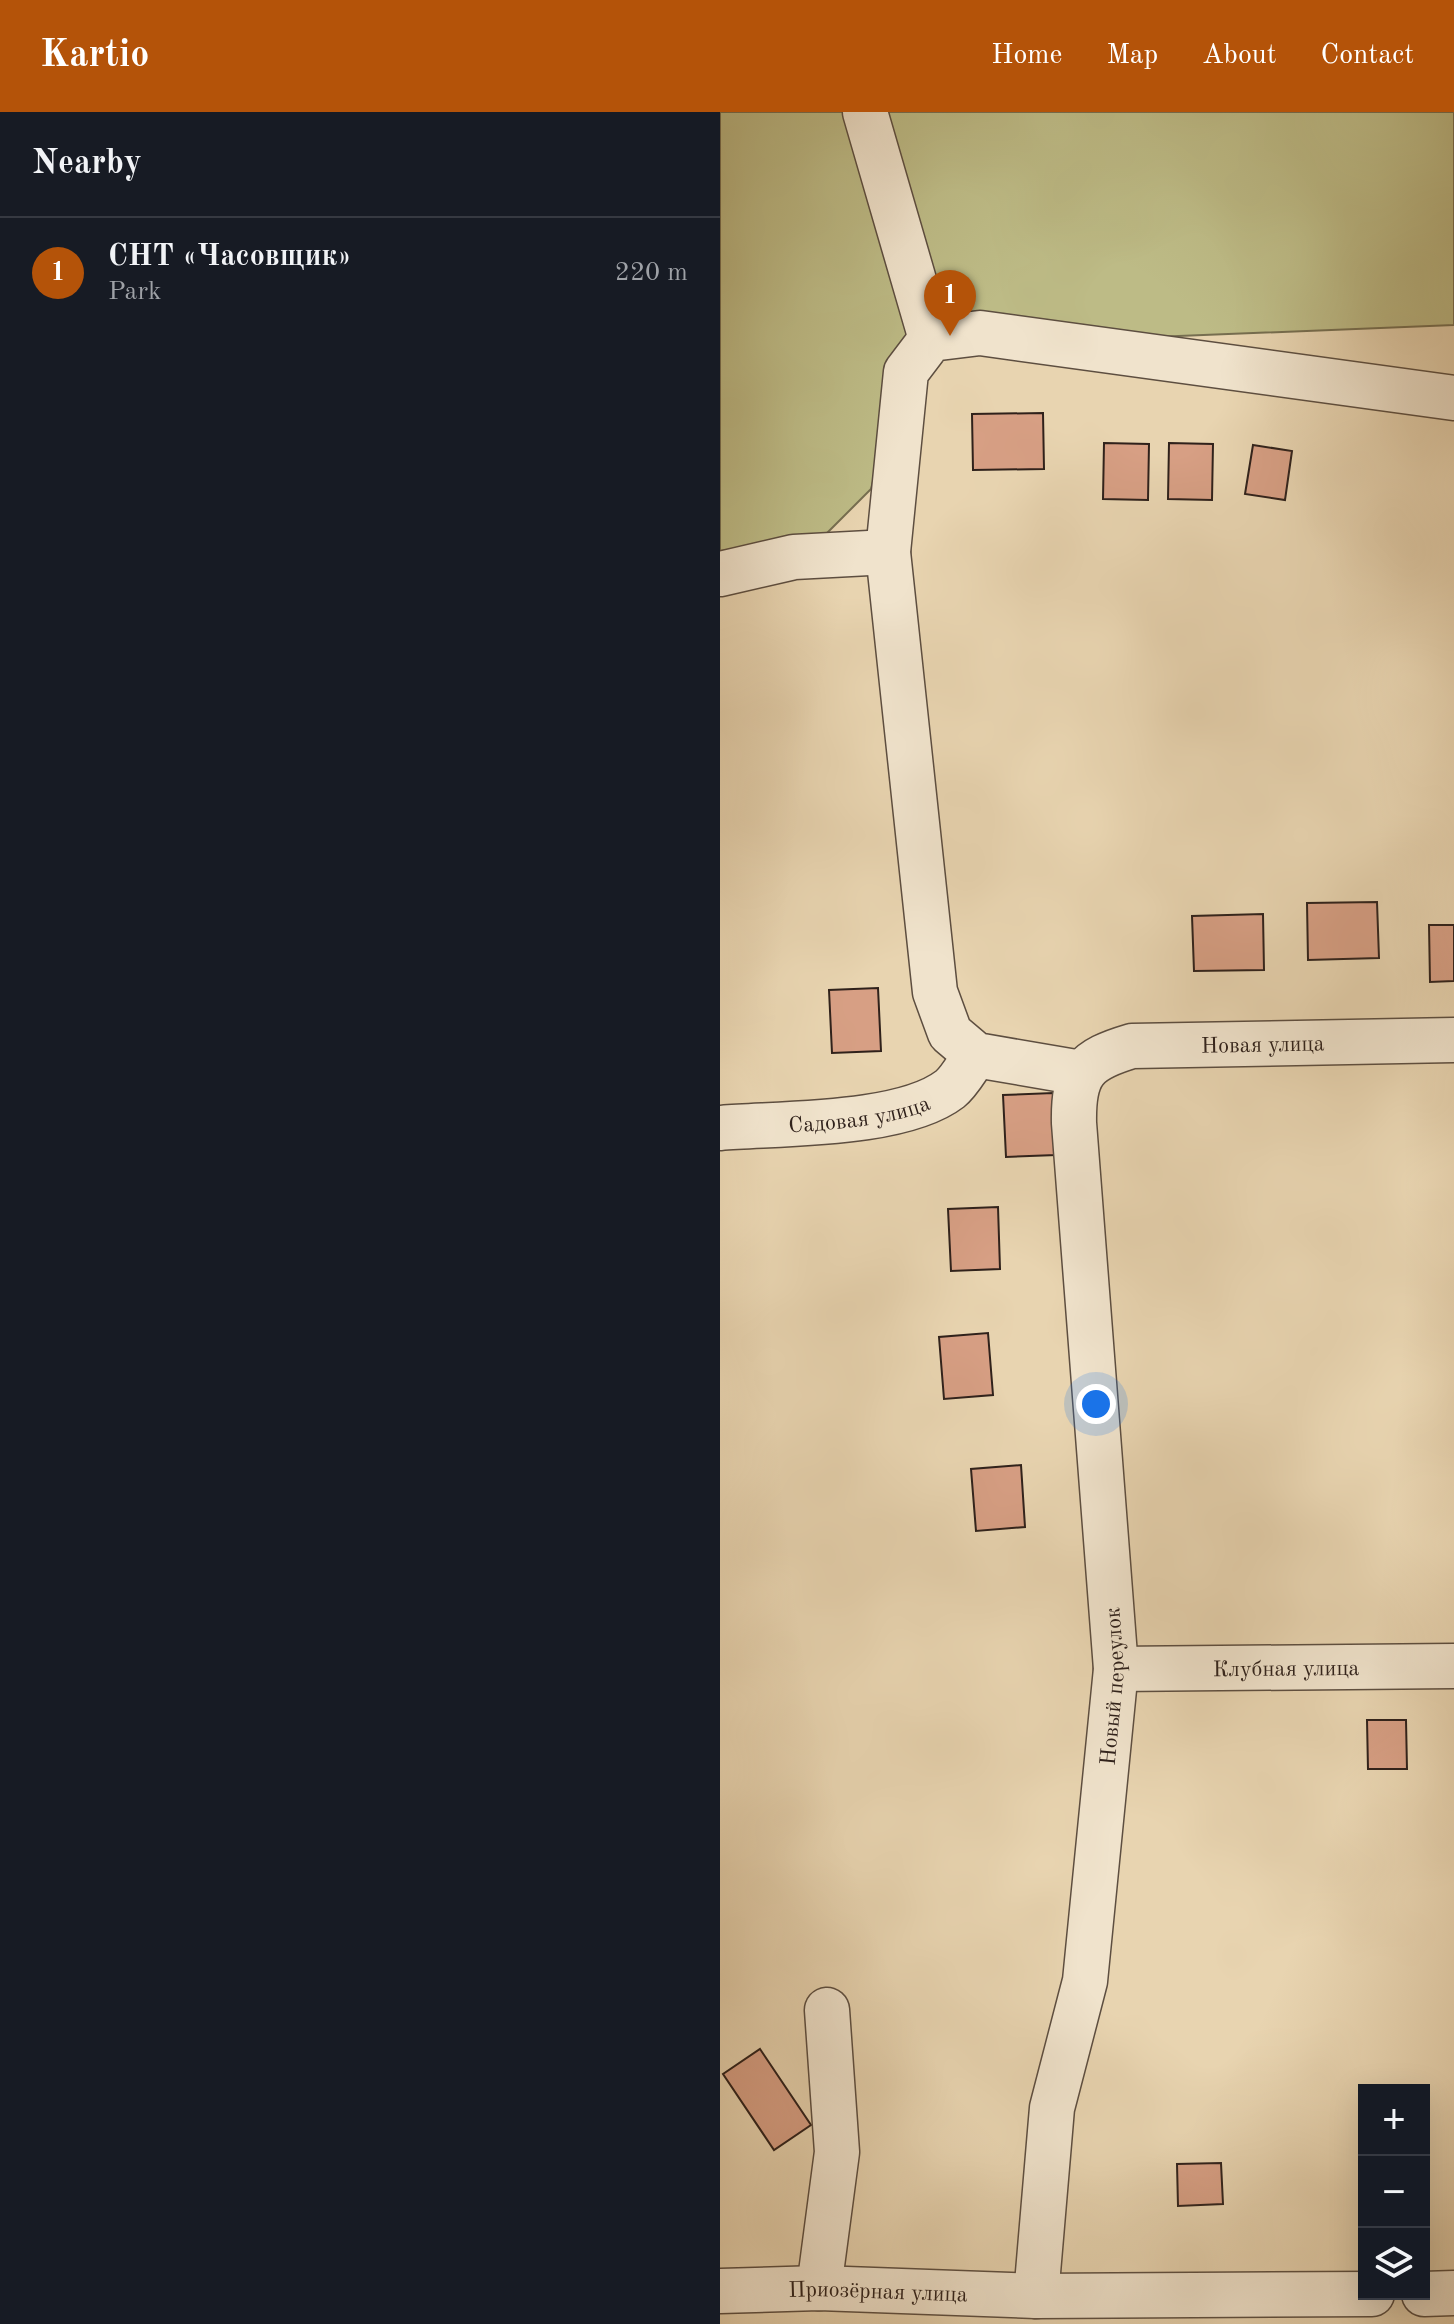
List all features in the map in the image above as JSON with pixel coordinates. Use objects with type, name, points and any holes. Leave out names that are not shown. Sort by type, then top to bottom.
[{"type":"street","points":[[865,112],[931,339]]},
{"type":"street","points":[[1081,1073],[976,1055],[950,1033],[935,992],[888,552],[906,372],[931,339],[980,333],[1454,398]]},
{"type":"street","points":[[720,574],[794,557],[888,552]]},
{"type":"street","name":"Новая улица","points":[[1081,1073],[1099,1056],[1132,1046],[1454,1040]]},
{"type":"street","name":"Садовая улица","points":[[720,1128],[885,1115],[920,1105],[951,1088],[976,1055]]},
{"type":"street","name":"Новый переулок","points":[[1036,2296],[1052,2108],[1085,1981],[1116,1669],[1074,1123],[1073,1096],[1081,1073]]},
{"type":"street","name":"Клубная улица","points":[[1116,1669],[1454,1666]]},
{"type":"street","points":[[819,2288],[837,2152],[827,2010]]},
{"type":"street","name":"Приозёрная улица","points":[[720,2291],[819,2288],[1036,2296],[1358,2294]]},
{"type":"street","points":[[1430,2294],[1454,2293]]},
{"type":"shaded area","points":[[720,112],[1454,112],[1454,325],[907,347],[871,489],[826,534],[720,551]]},
{"type":"building","points":[[1043,413],[1044,469],[973,470],[972,414]]},
{"type":"building","points":[[1104,443],[1149,444],[1148,500],[1103,499]]},
{"type":"building","points":[[1169,443],[1213,444],[1212,500],[1168,499]]},
{"type":"building","points":[[1253,445],[1292,451],[1285,500],[1245,494]]},
{"type":"building","points":[[1377,902],[1379,958],[1308,960],[1307,903]]},
{"type":"building","points":[[1263,914],[1264,970],[1194,971],[1192,916]]},
{"type":"building","points":[[1429,925],[1454,925],[1454,981],[1430,982]]},
{"type":"building","points":[[878,988],[881,1051],[832,1053],[829,990]]},
{"type":"building","points":[[1053,1093],[1056,1155],[1006,1157],[1003,1095]]},
{"type":"building","points":[[998,1207],[1000,1269],[951,1271],[948,1209]]},
{"type":"building","points":[[988,1333],[993,1395],[944,1399],[939,1337]]},
{"type":"building","points":[[1021,1465],[1025,1527],[976,1531],[971,1469]]},
{"type":"building","points":[[1367,1720],[1406,1720],[1407,1769],[1368,1769]]},
{"type":"building","points":[[760,2049],[811,2125],[774,2150],[723,2074]]},
{"type":"building","points":[[1221,2163],[1223,2204],[1178,2206],[1177,2164]]},
{"type":"place","name":"СНТ «Часовщик»","points":[[950,336]]}]
